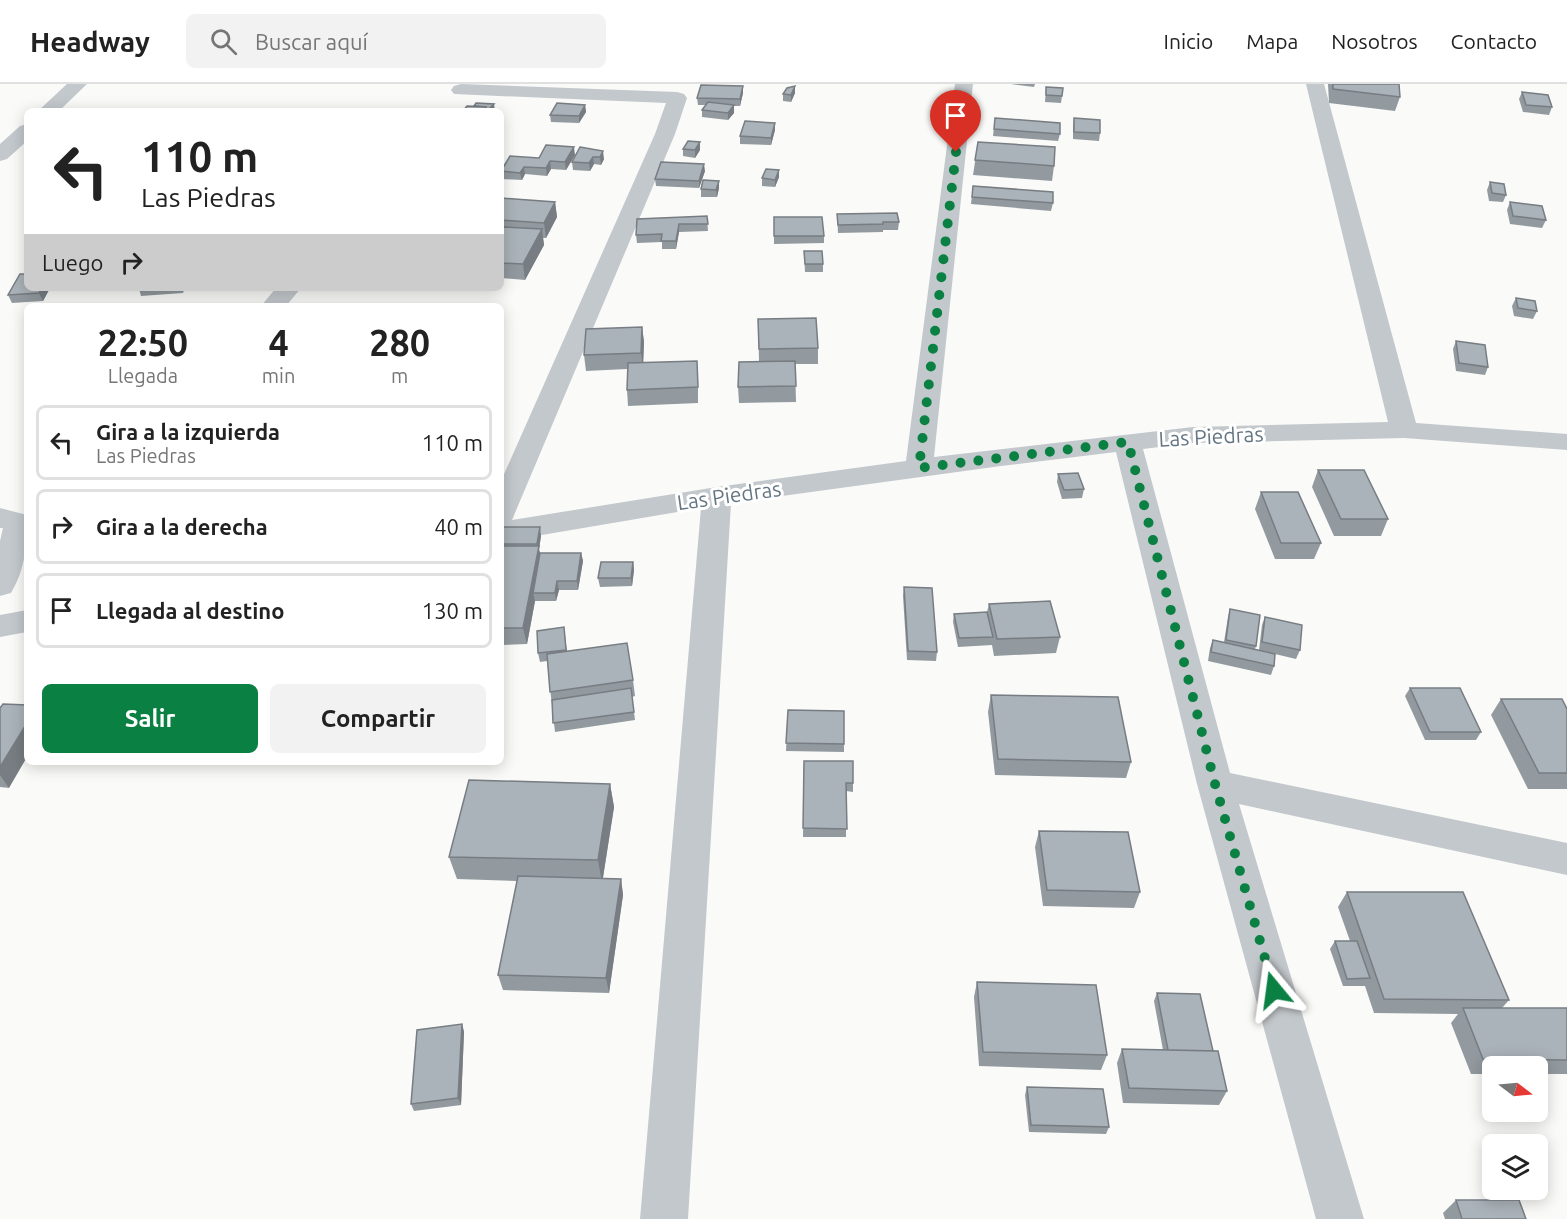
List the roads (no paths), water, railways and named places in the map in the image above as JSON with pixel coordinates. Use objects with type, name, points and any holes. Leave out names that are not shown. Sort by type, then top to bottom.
[{"type":"street","points":[[51,108],[78,84]]},
{"type":"street","points":[[919,468],[964,84]]},
{"type":"street","points":[[1315,84],[1404,430]]},
{"type":"street","points":[[458,93],[680,91],[665,134],[504,507]]},
{"type":"street","points":[[0,155],[24,133]]},
{"type":"street","points":[[276,303],[286,291]]},
{"type":"street","name":"Las Piedras","points":[[504,532],[717,496],[919,468],[1193,435],[1404,430],[1567,442]]},
{"type":"street","points":[[1128,442],[1215,784],[1340,1219]]},
{"type":"street","points":[[664,1219],[717,496]]},
{"type":"street","points":[[0,518],[17,522],[18,533],[0,585]]},
{"type":"street","points":[[0,626],[24,622]]},
{"type":"street","points":[[1215,784],[1567,859]]}]
